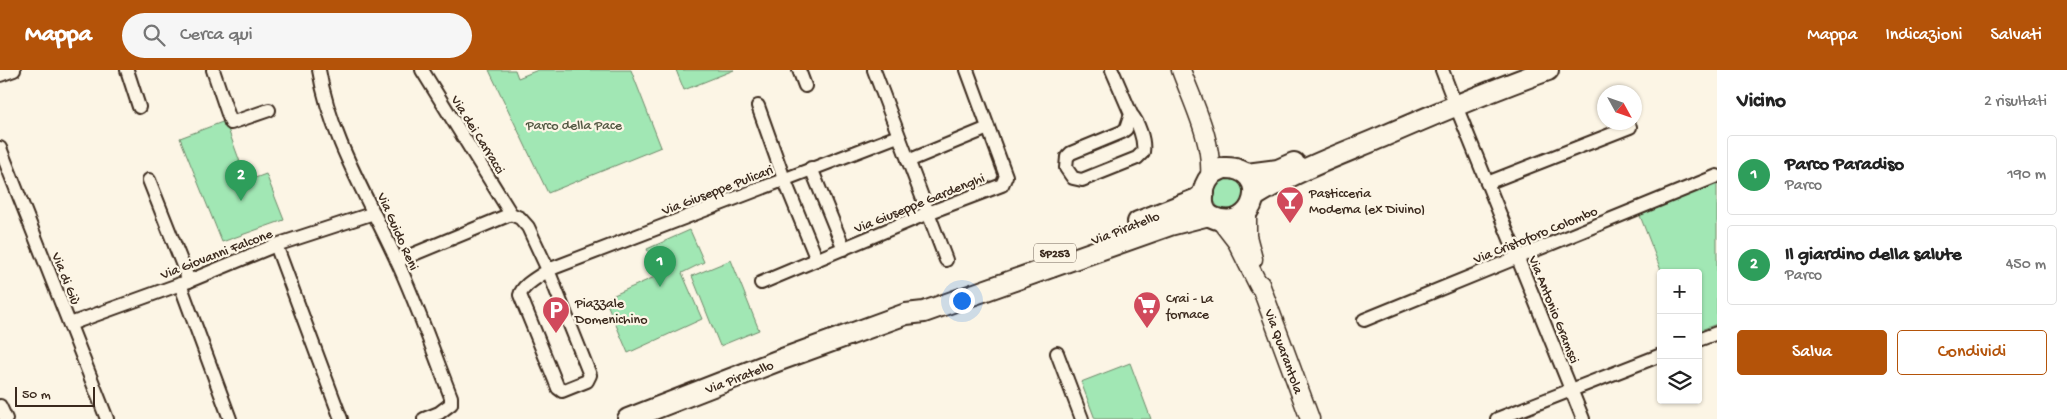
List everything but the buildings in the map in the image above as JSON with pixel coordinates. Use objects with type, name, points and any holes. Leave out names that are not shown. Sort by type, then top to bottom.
[{"type":"main road","points":[[1180,70],[1205,138],[1211,164],[1202,202],[1214,218]]},
{"type":"main road","name":"Via Piratello","points":[[628,419],[777,361],[906,314],[924,312],[1170,225],[1214,218],[1231,221],[1284,179],[1520,70]]},
{"type":"main road","name":"Via Piratello","points":[[906,314],[917,306],[1197,199],[1207,185],[1224,168],[1239,171],[1278,170],[1318,151],[1454,101],[1548,70]]},
{"type":"main road","points":[[1205,138],[1254,184],[1251,204]]},
{"type":"main road","name":"Via Quarantola","points":[[1251,204],[1247,236],[1259,286]]},
{"type":"main road","name":"Via Quarantola","points":[[1214,218],[1237,242],[1259,286],[1260,284],[1305,414]]},
{"type":"street","points":[[0,75],[14,70]]},
{"type":"street","points":[[127,70],[139,107]]},
{"type":"street","points":[[213,70],[231,123],[269,110]]},
{"type":"street","name":"Via Guido Reni","points":[[319,70],[322,88],[333,123],[397,261],[451,397],[451,404],[439,413],[424,419]]},
{"type":"street","name":"Via dei Carracci","points":[[422,70],[511,214],[520,218],[528,227],[548,270]]},
{"type":"street","points":[[799,70],[805,86]]},
{"type":"street","points":[[875,70],[898,136],[946,260]]},
{"type":"street","name":"Via Giuseppe Gardenghi","points":[[761,283],[928,213],[1002,185],[1006,180],[1006,176],[967,70]]},
{"type":"street","points":[[1112,70],[1131,114],[1135,118],[1144,144],[1143,152],[1141,155],[1082,180],[1073,178],[1066,168],[1067,157],[1071,153],[1122,132],[1126,129],[1131,114]]},
{"type":"street","name":"Via Antonio Gramsci","points":[[1442,70],[1583,419]]},
{"type":"street","points":[[758,106],[784,179],[817,260]]},
{"type":"street","points":[[908,161],[988,128]]},
{"type":"street","points":[[1487,183],[1622,130]]},
{"type":"street","name":"Via Giuseppe Pulicari","points":[[548,270],[898,136]]},
{"type":"street","name":"Via di Giù","points":[[0,148],[106,419]]},
{"type":"street","points":[[812,168],[844,248]]},
{"type":"street","name":"Via Cristoforo Colombo","points":[[1364,320],[1717,176]]},
{"type":"street","points":[[150,180],[230,419]]},
{"type":"street","points":[[0,186],[14,183]]},
{"type":"street","name":"Via Giovanni Falcone","points":[[70,324],[184,283],[276,245],[374,213]]},
{"type":"street","points":[[397,261],[511,214]]},
{"type":"street","points":[[276,245],[341,419]]},
{"type":"street","points":[[548,270],[590,375],[587,381],[564,391],[558,388],[520,296],[522,290],[548,270]]},
{"type":"street","points":[[1702,339],[1717,333]]},
{"type":"street","points":[[1057,353],[1082,419]]},
{"type":"street","points":[[1497,419],[1657,357]]},
{"type":"street","points":[[0,406],[6,419]]},
{"type":"green space","name":"Parco della Pace","points":[[489,70],[515,70],[518,78],[538,70],[631,70],[661,147],[548,193]]},
{"type":"green space","points":[[676,70],[734,70],[684,90]]},
{"type":"green space","points":[[225,121],[247,181],[266,174],[284,220],[222,242],[180,138]]},
{"type":"green space","points":[[1227,173],[1252,191],[1238,212],[1220,210],[1213,198],[1212,194],[1215,186]]},
{"type":"green space","points":[[1717,181],[1717,324],[1702,330],[1702,269],[1660,269],[1639,213]]},
{"type":"green space","points":[[690,230],[704,262],[682,273],[702,319],[628,353],[605,299],[659,275],[647,249]]},
{"type":"green space","points":[[731,260],[759,330],[720,346],[692,276]]},
{"type":"green space","points":[[1130,363],[1151,419],[1095,419],[1081,382]]},
{"type":"place","name":"Il giardino della salute","points":[[241,201]]},
{"type":"place","name":"Pasticceria Moderna (ex Divino)","points":[[1290,224]]},
{"type":"place","name":"Parco Paradiso","points":[[660,287]]},
{"type":"place","name":"Crai - La fornace","points":[[1147,329]]},
{"type":"place","name":"Piazzale Domenichino","points":[[556,334]]}]
